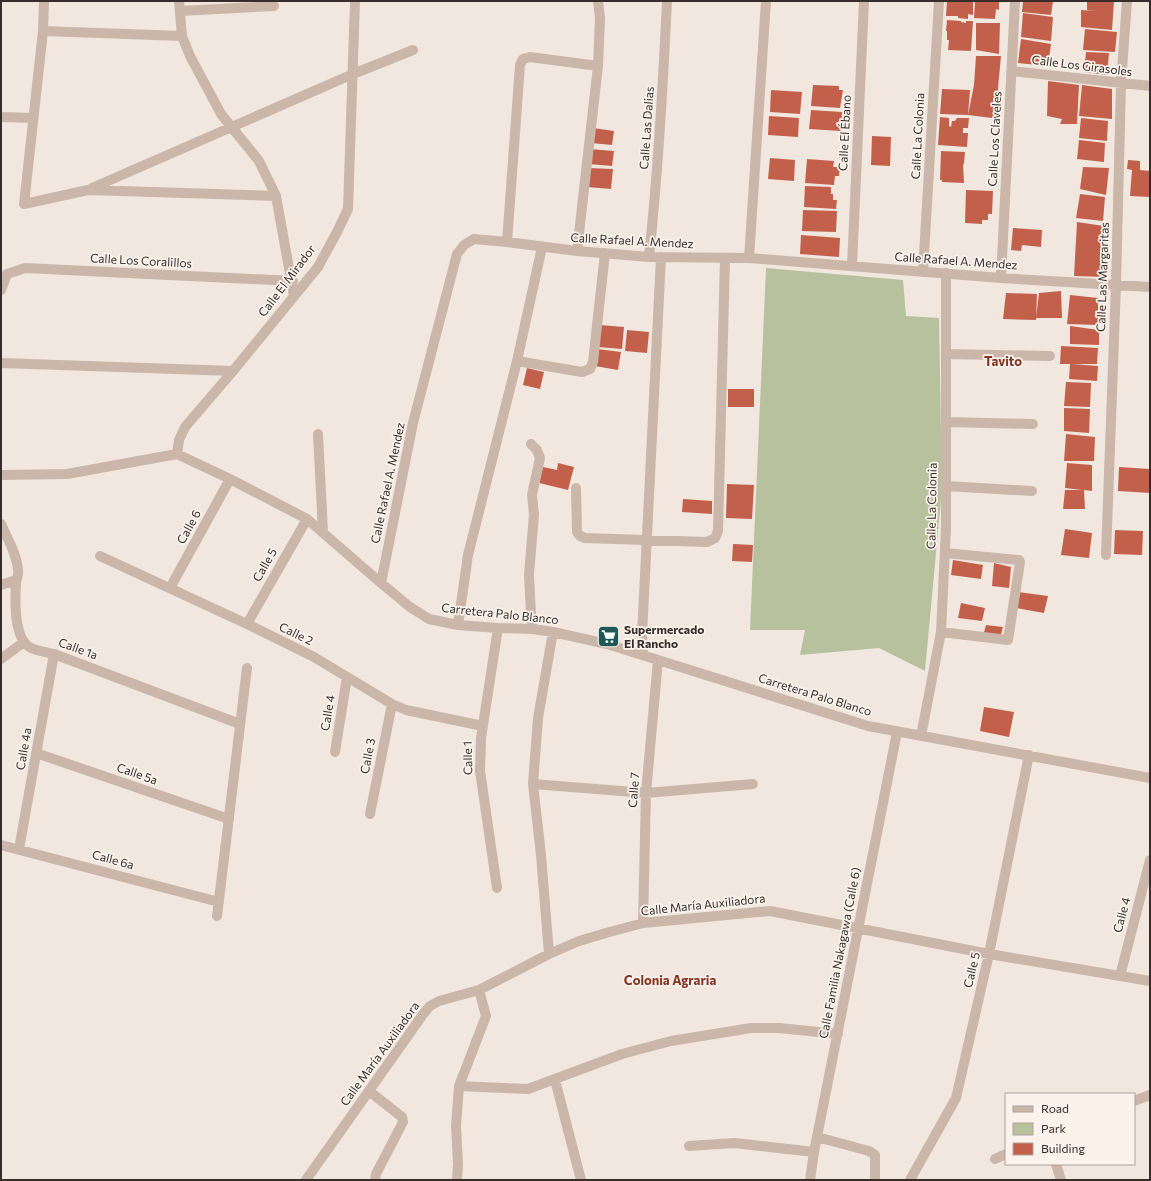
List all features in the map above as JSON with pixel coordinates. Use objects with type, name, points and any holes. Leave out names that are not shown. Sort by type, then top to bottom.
[{"type":"street","points":[[44,1],[43,31],[24,204],[88,190],[353,74],[413,50]]},
{"type":"street","name":"Calle El Mirador","points":[[177,454],[179,440],[185,427],[318,267],[348,209],[355,1]]},
{"type":"street","points":[[577,251],[598,66],[600,18],[598,1]]},
{"type":"street","name":"Calle Las Dalias","points":[[649,257],[656,194],[667,1]]},
{"type":"street","points":[[749,258],[766,1]]},
{"type":"street","name":"Calle El Ébano","points":[[852,266],[864,1]]},
{"type":"street","name":"Calle La Colonia","points":[[924,272],[939,1]]},
{"type":"street","name":"Calle Los Claveles","points":[[1002,278],[1015,1]]},
{"type":"street","name":"Calle Las Margaritas","points":[[1106,554],[1116,285],[1121,83],[1127,1]]},
{"type":"street","points":[[274,6],[180,6],[182,36],[190,56],[221,114],[259,161],[276,196],[294,296]]},
{"type":"street","points":[[43,31],[182,36]]},
{"type":"street","points":[[507,242],[520,65],[523,59],[530,57],[598,66]]},
{"type":"street","name":"Calle Los Girasoles","points":[[1012,71],[1150,86]]},
{"type":"street","points":[[1,117],[33,118]]},
{"type":"street","points":[[88,190],[276,196]]},
{"type":"street","name":"Calle Rafael A. Mendez","points":[[381,583],[413,423],[457,254],[464,245],[474,239],[577,251],[649,257],[749,258],[1002,278],[1150,287]]},
{"type":"street","points":[[458,625],[468,555],[517,361],[542,247]]},
{"type":"street","points":[[517,361],[582,372],[590,370],[593,362],[605,253]]},
{"type":"street","points":[[643,655],[642,635],[661,257]]},
{"type":"street","points":[[576,488],[577,532],[580,536],[585,538],[707,542],[715,538],[718,531],[725,258]]},
{"type":"street","name":"Calle Los Coralillos","points":[[1,290],[7,274],[25,268],[292,281]]},
{"type":"street","name":"Calle La Colonia","points":[[921,736],[941,632],[945,553],[946,486],[946,273]]},
{"type":"street","points":[[946,354],[1050,356]]},
{"type":"street","points":[[1,363],[233,371]]},
{"type":"street","points":[[946,422],[1033,424]]},
{"type":"street","points":[[318,434],[323,532]]},
{"type":"street","points":[[531,444],[537,450],[540,458],[532,495],[534,520],[529,574],[533,629]]},
{"type":"street","points":[[1,475],[67,474],[177,454]]},
{"type":"street","name":"Carretera Palo Blanco","points":[[177,454],[230,479],[307,519],[410,607],[429,619],[458,625],[533,629],[553,632],[607,644],[868,726],[1150,778]]},
{"type":"street","name":"Calle 6","points":[[170,588],[230,479]]},
{"type":"street","points":[[946,486],[1032,491]]},
{"type":"street","name":"Calle 5","points":[[247,624],[307,519]]},
{"type":"street","points":[[1,524],[16,560],[18,571],[16,580],[16,618],[19,632],[24,642],[1,659]]},
{"type":"street","points":[[941,632],[1008,640],[1020,562],[1019,560],[945,553]]},
{"type":"street","name":"Calle 2","points":[[100,556],[247,624],[314,657],[392,704],[412,711],[482,726]]},
{"type":"street","points":[[1,585],[16,580]]},
{"type":"street","name":"Calle 1","points":[[497,888],[480,771],[482,726],[498,628]]},
{"type":"street","points":[[549,954],[541,855],[533,784],[538,718],[553,632]]},
{"type":"street","name":"Calle 1a","points":[[24,642],[31,648],[54,654],[240,724]]},
{"type":"street","name":"Calle 4a","points":[[19,849],[54,654]]},
{"type":"street","name":"Calle 7","points":[[643,923],[646,793],[658,660]]},
{"type":"street","points":[[217,916],[247,668]]},
{"type":"street","name":"Calle 4","points":[[335,752],[347,677]]},
{"type":"street","name":"Calle 3","points":[[370,814],[392,704]]},
{"type":"street","name":"Calle Familia Nakagawa (Calle 6)","points":[[810,1180],[814,1152],[897,732]]},
{"type":"street","name":"Calle 5a","points":[[36,753],[229,819]]},
{"type":"street","name":"Calle 5","points":[[912,1180],[956,1098],[989,954],[1029,755]]},
{"type":"street","points":[[533,784],[646,793],[753,784]]},
{"type":"street","name":"Calle 6a","points":[[1,844],[219,902]]},
{"type":"street","name":"Calle 4","points":[[1120,976],[1150,860]]},
{"type":"street","name":"Calle María Auxiliadora","points":[[306,1180],[430,1006],[439,1001],[479,990],[549,954],[579,941],[643,923],[770,911],[989,954],[1150,981]]},
{"type":"street","points":[[457,1180],[458,1164],[456,1126],[459,1086],[486,1016],[479,990]]},
{"type":"street","points":[[459,1086],[528,1089],[622,1054],[671,1041],[751,1028],[779,1028],[838,1034]]},
{"type":"street","points":[[555,1080],[581,1180]]},
{"type":"street","points":[[369,1091],[402,1117],[403,1122],[376,1174],[375,1180]]},
{"type":"street","points":[[1135,1102],[1150,1095]]},
{"type":"street","points":[[817,1137],[869,1151],[875,1155],[875,1180]]},
{"type":"street","points":[[689,1146],[734,1143],[814,1152]]},
{"type":"street","points":[[995,1159],[1005,1154]]},
{"type":"street","points":[[1056,1165],[1061,1180]]},
{"type":"green space","points":[[766,268],[903,280],[906,316],[939,318],[942,489],[925,671],[879,648],[800,655],[805,630],[750,630]]},
{"type":"building","points":[[947,1],[973,1],[973,15],[968,14],[968,19],[958,18],[958,16],[946,16]]},
{"type":"building","points":[[975,1],[999,1],[999,10],[996,9],[995,19],[974,18]]},
{"type":"building","points":[[1023,1],[1053,1],[1051,15],[1022,12]]},
{"type":"building","points":[[1087,1],[1114,1],[1112,30],[1081,27],[1081,10],[1095,11],[1087,10]]},
{"type":"building","points":[[1023,13],[1053,17],[1051,41],[1021,37]]},
{"type":"building","points":[[947,20],[966,23],[966,21],[973,21],[971,51],[948,50],[949,40],[947,40],[946,31]]},
{"type":"building","points":[[976,23],[1000,23],[999,54],[976,50]]},
{"type":"building","points":[[1085,29],[1117,32],[1115,52],[1083,50]]},
{"type":"building","points":[[1021,39],[1051,44],[1048,66],[1018,63]]},
{"type":"building","points":[[1086,52],[1109,53],[1107,75],[1084,72]]},
{"type":"building","points":[[976,56],[1001,56],[998,88],[1000,119],[968,115],[974,85]]},
{"type":"building","points":[[1048,81],[1079,85],[1077,124],[1060,124],[1062,119],[1047,116]]},
{"type":"building","points":[[813,85],[839,86],[839,90],[843,90],[840,108],[811,106]]},
{"type":"building","points":[[1082,85],[1112,89],[1112,119],[1079,116]]},
{"type":"building","points":[[942,89],[970,90],[968,115],[940,114]]},
{"type":"building","points":[[771,90],[802,92],[800,114],[770,112]]},
{"type":"building","points":[[811,110],[842,112],[841,131],[809,129]]},
{"type":"building","points":[[769,116],[799,118],[798,137],[768,135]]},
{"type":"building","points":[[940,117],[949,118],[949,126],[951,127],[952,121],[955,121],[957,118],[969,118],[968,128],[963,128],[963,133],[968,133],[967,147],[938,145]]},
{"type":"building","points":[[1081,118],[1108,121],[1107,141],[1079,138]]},
{"type":"building","points":[[593,128],[614,131],[612,145],[591,143]]},
{"type":"building","points":[[872,136],[891,137],[890,166],[871,165]]},
{"type":"building","points":[[1079,140],[1105,143],[1104,162],[1077,159]]},
{"type":"building","points":[[590,149],[614,151],[612,166],[588,164]]},
{"type":"building","points":[[941,151],[965,152],[963,164],[964,183],[942,182],[942,180],[940,180]]},
{"type":"building","points":[[770,158],[795,160],[794,181],[768,179]]},
{"type":"building","points":[[807,159],[834,161],[833,167],[840,167],[839,176],[835,176],[834,185],[805,183]]},
{"type":"building","points":[[1128,160],[1140,161],[1140,170],[1150,171],[1150,197],[1130,196],[1132,170],[1127,169]]},
{"type":"building","points":[[1083,167],[1109,168],[1106,195],[1080,189]]},
{"type":"building","points":[[588,168],[613,169],[611,189],[587,187]]},
{"type":"building","points":[[805,186],[831,187],[833,200],[837,200],[836,209],[804,207]]},
{"type":"building","points":[[966,190],[993,191],[992,214],[988,214],[988,220],[982,220],[982,224],[965,223]]},
{"type":"building","points":[[1080,194],[1105,197],[1103,221],[1076,218]]},
{"type":"building","points":[[803,210],[837,211],[836,232],[802,231]]},
{"type":"building","points":[[1077,222],[1104,226],[1105,277],[1074,276]]},
{"type":"building","points":[[1013,228],[1042,230],[1041,247],[1022,245],[1021,251],[1011,250]]},
{"type":"building","points":[[801,235],[840,238],[839,257],[800,254]]},
{"type":"building","points":[[1061,291],[1062,318],[1036,318],[1039,293]]},
{"type":"building","points":[[1006,293],[1037,294],[1036,320],[1003,319]]},
{"type":"building","points":[[1070,295],[1098,298],[1098,325],[1067,324]]},
{"type":"building","points":[[600,325],[624,327],[622,349],[598,347]]},
{"type":"building","points":[[1070,326],[1099,330],[1099,345],[1070,344]]},
{"type":"building","points":[[627,330],[649,332],[647,353],[625,351]]},
{"type":"building","points":[[1061,346],[1098,348],[1097,364],[1072,364],[1098,366],[1097,381],[1069,379],[1070,364],[1060,364]]},
{"type":"building","points":[[597,349],[621,352],[618,370],[595,366]]},
{"type":"building","points":[[527,368],[544,372],[540,389],[523,385]]},
{"type":"building","points":[[1066,382],[1091,383],[1090,407],[1064,406]]},
{"type":"building","points":[[728,389],[754,389],[754,407],[728,407]]},
{"type":"building","points":[[1064,408],[1090,409],[1089,433],[1064,431]]},
{"type":"building","points":[[1066,434],[1095,437],[1094,461],[1064,461]]},
{"type":"building","points":[[558,463],[574,467],[568,490],[539,483],[543,467],[557,470]]},
{"type":"building","points":[[1067,463],[1092,465],[1092,491],[1084,490],[1085,509],[1063,509],[1065,490],[1082,490],[1065,488]]},
{"type":"building","points":[[1119,467],[1150,469],[1150,493],[1118,491]]},
{"type":"building","points":[[727,484],[754,485],[752,519],[726,518]]},
{"type":"building","points":[[683,499],[712,501],[712,514],[682,512]]},
{"type":"building","points":[[1065,529],[1092,533],[1089,558],[1061,555]]},
{"type":"building","points":[[1115,530],[1143,531],[1142,555],[1114,554]]},
{"type":"building","points":[[733,544],[753,545],[752,562],[732,561]]},
{"type":"building","points":[[953,560],[983,565],[981,579],[951,575]]},
{"type":"building","points":[[994,563],[1011,567],[1009,588],[992,586]]},
{"type":"building","points":[[1018,592],[1048,596],[1044,613],[1016,608]]},
{"type":"building","points":[[961,603],[985,608],[982,621],[958,618]]},
{"type":"building","points":[[986,625],[1003,627],[1000,638],[983,636]]},
{"type":"building","points":[[984,707],[1014,712],[1009,737],[980,731]]},
{"type":"place","name":"Supermercado El Rancho","points":[[608,637]]},
{"type":"district","name":"Tavito","points":[[1003,361]]},
{"type":"district","name":"Colonia Agraria","points":[[670,980]]}]
